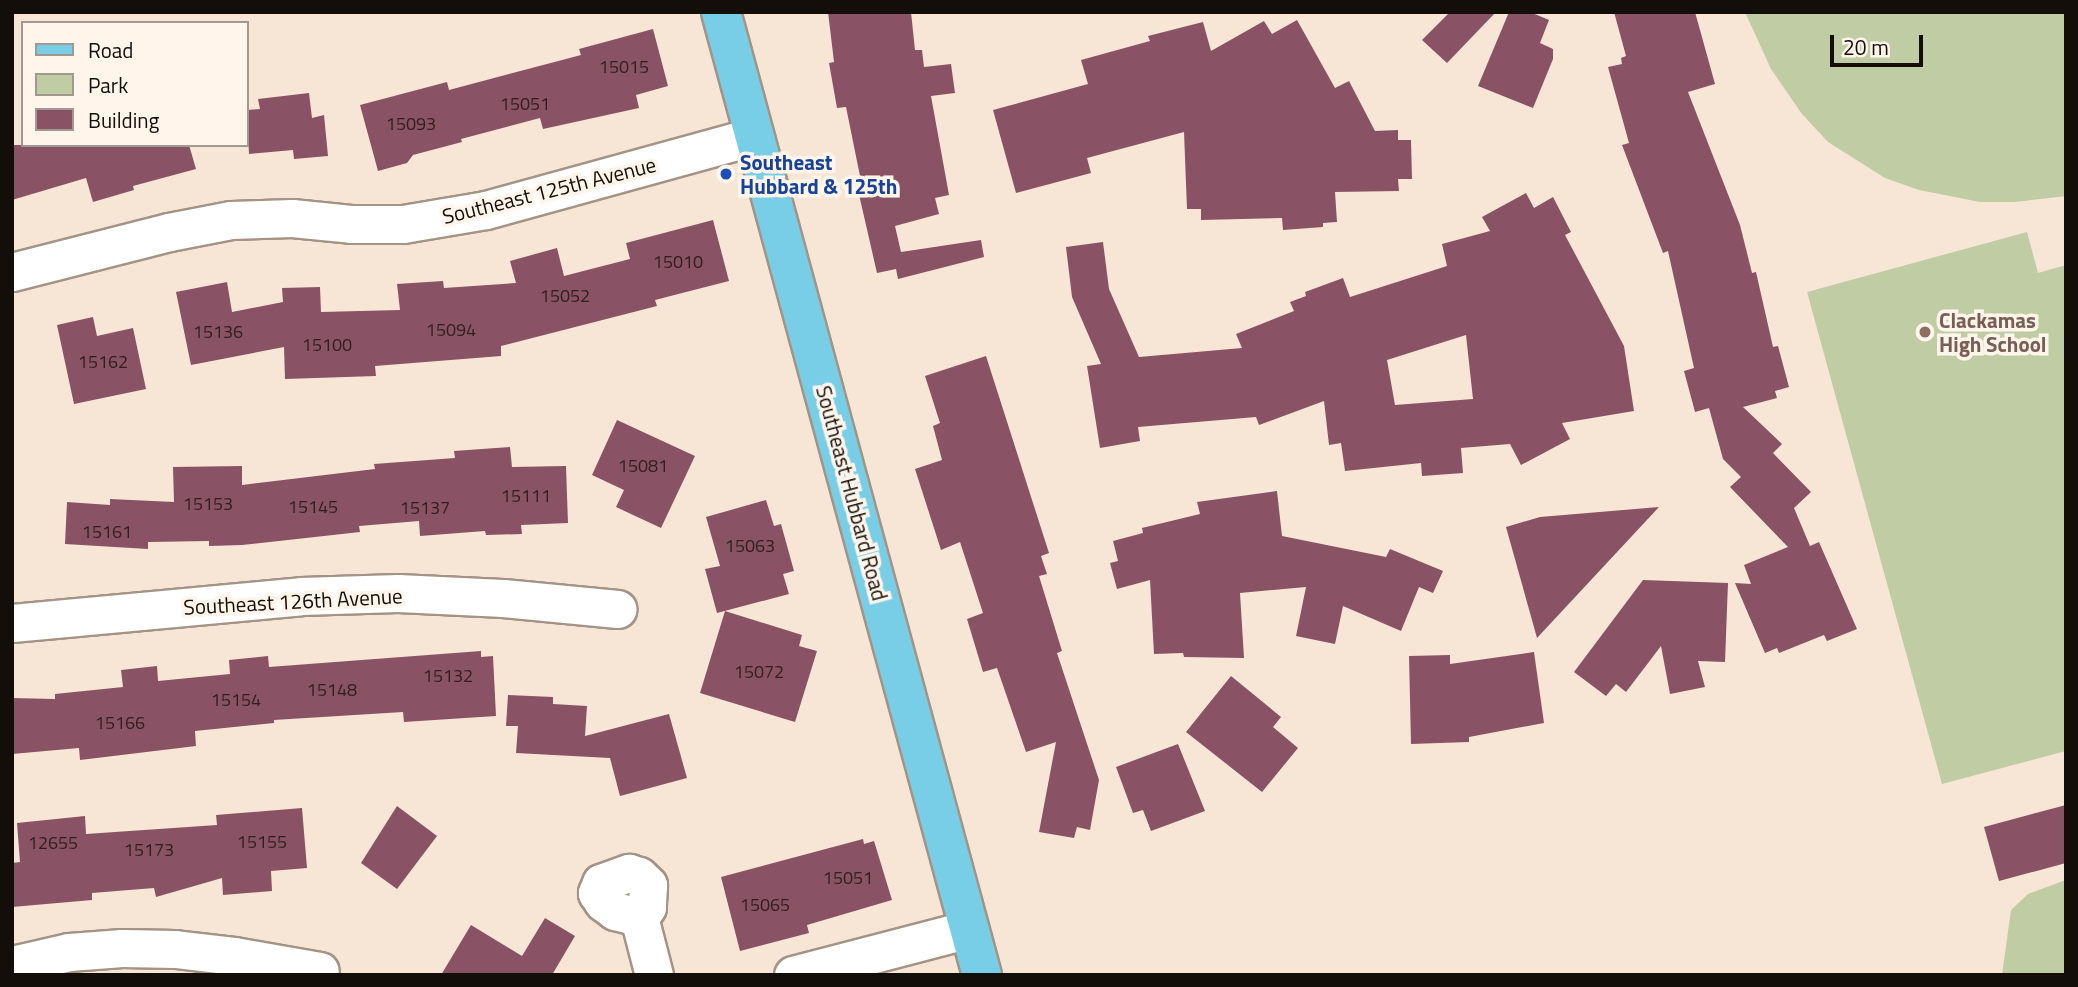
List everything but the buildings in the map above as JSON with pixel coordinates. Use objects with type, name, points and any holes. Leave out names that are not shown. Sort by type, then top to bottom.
[{"type":"main road","name":"Southeast Hubbard Road","points":[[721,12],[982,975]]},
{"type":"street","name":"Southeast 125th Avenue","points":[[12,272],[169,232],[231,220],[292,218],[351,224],[403,224],[486,210],[754,136]]},
{"type":"street","name":"Southeast 126th Avenue","points":[[12,623],[301,596],[398,593],[503,597],[617,609]]},
{"type":"street","points":[[639,917],[654,975]]},
{"type":"street","points":[[793,975],[970,929]]},
{"type":"street","points":[[12,965],[69,953],[148,949],[234,956],[320,971]]},
{"type":"green space","points":[[1745,12],[2065,12],[2066,196],[2015,202],[1980,202],[1919,190],[1885,178],[1828,142],[1802,114],[1771,69]]},
{"type":"green space","points":[[2027,232],[2038,273],[2066,265],[2066,751],[1942,784],[1807,292]]},
{"type":"green space","points":[[2066,880],[2066,975],[2002,975],[2011,910],[2028,894]]},
{"type":"place","name":"Southeast Hubbard & 125th","points":[[726,174]]},
{"type":"place","name":"Clackamas High School","points":[[1925,332]]}]
